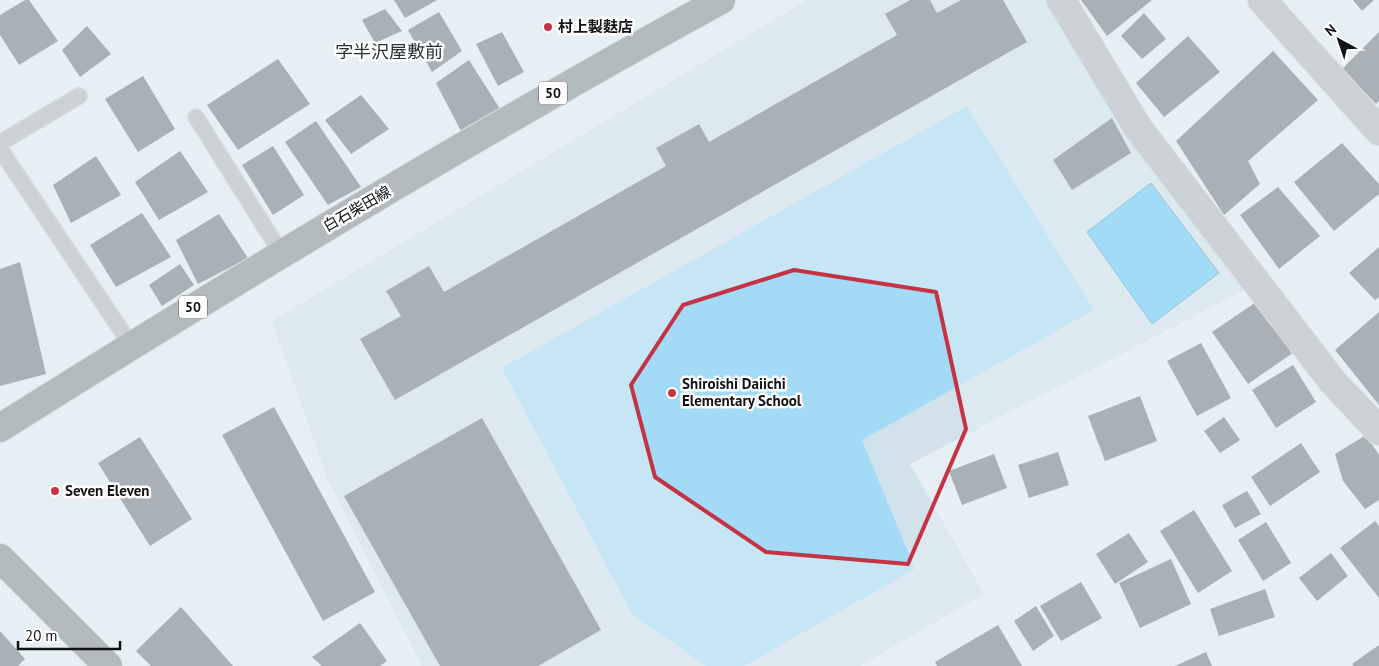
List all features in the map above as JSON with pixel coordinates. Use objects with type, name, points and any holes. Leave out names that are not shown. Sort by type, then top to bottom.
[{"type":"main road","name":"白石柴田線","points":[[0,428],[281,253],[589,72],[721,0]]},
{"type":"main road","points":[[0,558],[108,666]]},
{"type":"street","points":[[1061,0],[1138,128],[1333,382],[1379,431]]},
{"type":"street","points":[[1262,0],[1379,131]]},
{"type":"lane","points":[[0,143],[79,96]]},
{"type":"lane","points":[[196,117],[281,253]]},
{"type":"lane","points":[[0,149],[131,345]]},
{"type":"highlighted area","points":[[794,270],[936,292],[966,429],[908,564],[766,552],[655,477],[631,385],[683,305]]},
{"type":"shaded area","name":"Shiroishi Daiichi Elementary School","points":[[807,0],[1062,0],[1260,282],[910,464],[984,594],[860,666],[422,666],[328,480],[272,321]]},
{"type":"shaded area","points":[[967,106],[1094,310],[862,440],[915,569],[744,666],[706,666],[632,614],[502,368]]},
{"type":"water","points":[[1151,183],[1219,273],[1152,324],[1087,232]]},
{"type":"building","points":[[25,0],[29,0],[58,41],[19,65],[0,35],[0,15]]},
{"type":"building","points":[[394,0],[437,0],[405,18]]},
{"type":"building","points":[[910,0],[930,0],[937,13],[961,0],[1003,0],[1027,42],[395,400],[360,339],[401,316],[386,291],[429,266],[444,292],[666,166],[656,148],[699,124],[709,142],[897,35],[885,14]]},
{"type":"building","points":[[1081,0],[1152,0],[1107,36]]},
{"type":"building","points":[[1353,0],[1374,0],[1362,11]]},
{"type":"building","points":[[385,9],[402,31],[375,43],[362,20]]},
{"type":"building","points":[[439,12],[462,51],[432,72],[408,30]]},
{"type":"building","points":[[1144,13],[1166,39],[1142,59],[1121,36]]},
{"type":"building","points":[[87,26],[111,54],[80,77],[62,50]]},
{"type":"building","points":[[502,32],[524,72],[498,86],[476,44]]},
{"type":"building","points":[[1379,32],[1379,101],[1376,104],[1342,69]]},
{"type":"building","points":[[1188,36],[1220,72],[1164,117],[1136,83]]},
{"type":"building","points":[[1273,51],[1318,100],[1248,161],[1260,184],[1224,215],[1176,141]]},
{"type":"building","points":[[278,59],[310,104],[238,150],[207,105]]},
{"type":"building","points":[[469,60],[502,112],[463,135],[436,83]]},
{"type":"building","points":[[143,76],[175,129],[138,152],[105,99]]},
{"type":"building","points":[[361,95],[389,129],[351,154],[325,120]]},
{"type":"building","points":[[1112,118],[1131,153],[1072,190],[1053,160]]},
{"type":"building","points":[[316,121],[361,187],[328,205],[285,142]]},
{"type":"building","points":[[1342,143],[1379,184],[1379,194],[1334,231],[1294,182]]},
{"type":"building","points":[[273,146],[304,195],[273,215],[242,165]]},
{"type":"building","points":[[180,151],[208,192],[159,220],[135,182]]},
{"type":"building","points":[[96,156],[121,195],[71,223],[53,185]]},
{"type":"building","points":[[1278,187],[1320,236],[1279,269],[1240,215]]},
{"type":"building","points":[[142,213],[171,257],[116,287],[90,245]]},
{"type":"building","points":[[219,214],[248,258],[198,284],[176,240]]},
{"type":"building","points":[[1379,247],[1379,297],[1375,300],[1349,273]]},
{"type":"building","points":[[20,262],[46,374],[0,386],[0,269]]},
{"type":"building","points":[[180,264],[194,285],[162,306],[149,285]]},
{"type":"building","points":[[1262,298],[1297,350],[1248,384],[1212,332]]},
{"type":"building","points":[[1379,312],[1379,405],[1335,350]]},
{"type":"building","points":[[1201,343],[1231,398],[1197,416],[1167,361]]},
{"type":"building","points":[[1293,365],[1316,402],[1276,428],[1252,390]]},
{"type":"building","points":[[1140,396],[1157,441],[1105,461],[1088,416]]},
{"type":"building","points":[[274,407],[375,592],[323,621],[222,435]]},
{"type":"building","points":[[1224,417],[1240,440],[1220,453],[1204,431]]},
{"type":"building","points":[[482,418],[601,630],[538,666],[440,666],[344,496]]},
{"type":"building","points":[[1366,435],[1379,455],[1379,500],[1365,509],[1343,481],[1335,454]]},
{"type":"building","points":[[140,437],[192,519],[150,546],[98,463]]},
{"type":"building","points":[[1301,443],[1320,472],[1270,506],[1251,477]]},
{"type":"building","points":[[1058,452],[1069,485],[1029,498],[1018,465]]},
{"type":"building","points":[[994,454],[1007,488],[962,505],[949,471]]},
{"type":"building","points":[[1247,491],[1261,514],[1235,528],[1222,505]]},
{"type":"building","points":[[1194,510],[1232,571],[1198,593],[1160,531]]},
{"type":"building","points":[[1375,521],[1379,526],[1379,598],[1340,548]]},
{"type":"building","points":[[1266,522],[1291,563],[1263,581],[1238,540]]},
{"type":"building","points":[[1129,533],[1148,562],[1115,584],[1096,554]]},
{"type":"building","points":[[1331,553],[1348,576],[1317,601],[1299,578]]},
{"type":"building","points":[[1171,559],[1191,604],[1140,628],[1119,583]]},
{"type":"building","points":[[1081,582],[1102,618],[1061,641],[1040,606]]},
{"type":"building","points":[[1265,589],[1275,617],[1219,636],[1210,609]]},
{"type":"building","points":[[1036,606],[1054,636],[1033,651],[1014,621]]},
{"type":"building","points":[[181,607],[233,666],[151,666],[136,651]]},
{"type":"building","points":[[360,623],[387,661],[380,666],[322,666],[312,657]]},
{"type":"building","points":[[998,625],[1022,666],[937,666],[935,662]]},
{"type":"building","points":[[0,631],[25,659],[18,666],[0,666]]},
{"type":"building","points":[[1379,645],[1379,666],[1354,666],[1352,664]]},
{"type":"building","points":[[1206,652],[1212,666],[1175,666]]},
{"type":"place","name":"村上製麩店","points":[[548,27]]},
{"type":"place","name":"Shiroishi Daiichi Elementary School","points":[[672,393]]},
{"type":"place","name":"Seven Eleven","points":[[55,491]]},
{"type":"district","name":"字半沢屋敷前","points":[[389,52]]}]
